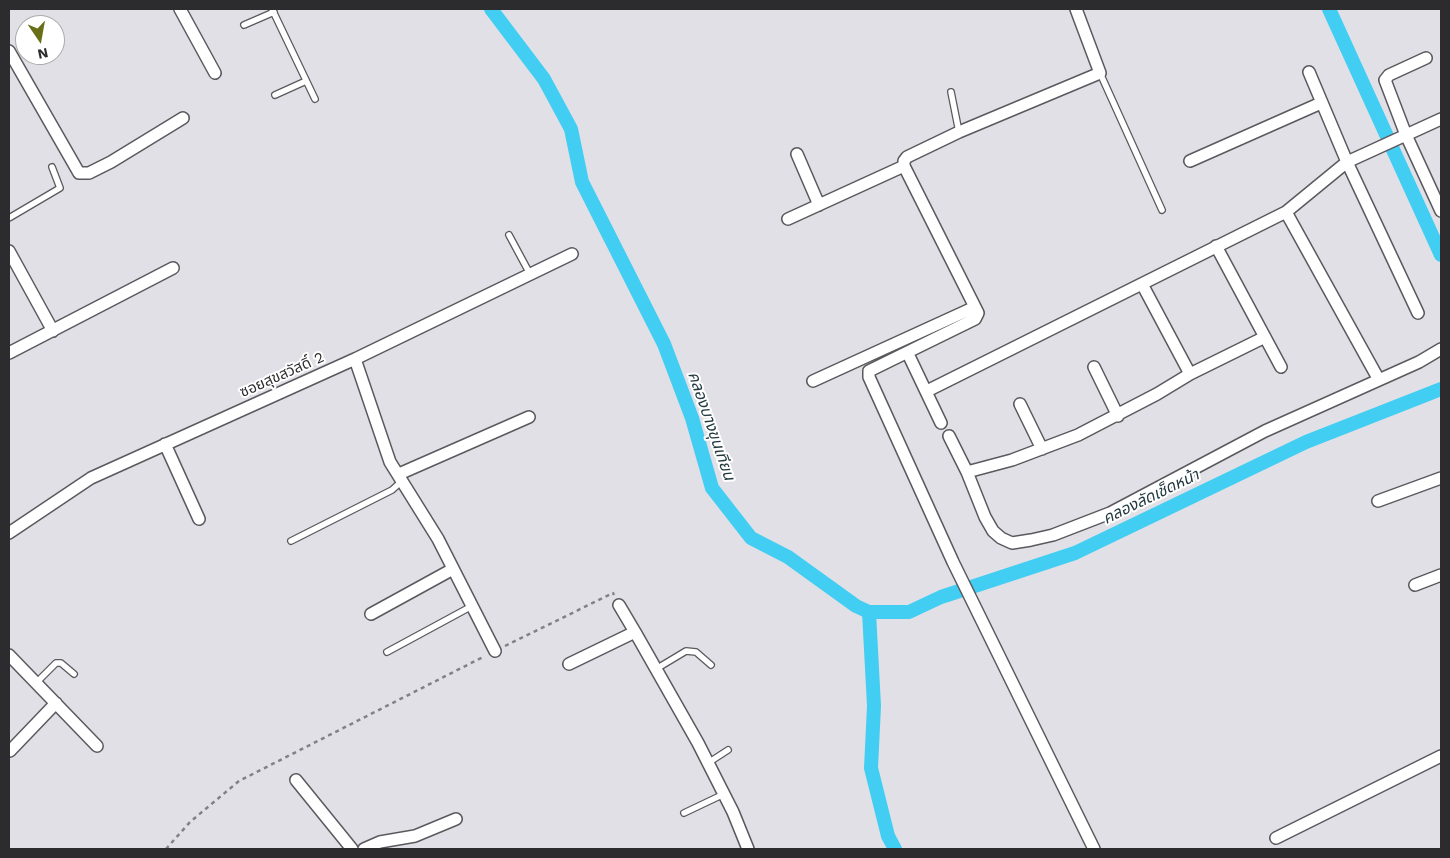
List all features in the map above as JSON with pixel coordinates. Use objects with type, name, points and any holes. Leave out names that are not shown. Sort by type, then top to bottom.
[{"type":"street","points":[[180,9],[214,73]]},
{"type":"street","points":[[1076,9],[1100,73],[959,132],[907,157],[904,166],[978,313],[975,318],[869,371],[869,377],[953,562],[1094,849]]},
{"type":"street","points":[[9,51],[79,173],[89,173],[110,162],[183,118]]},
{"type":"street","points":[[1426,58],[1389,75],[1385,80],[1401,137],[1441,211]]},
{"type":"street","points":[[1309,72],[1347,162],[1418,312]]},
{"type":"street","points":[[1190,160],[1321,103]]},
{"type":"street","points":[[927,391],[1286,212],[1347,162],[1441,120]]},
{"type":"street","points":[[798,154],[819,205]]},
{"type":"street","points":[[788,219],[904,166]]},
{"type":"street","points":[[1286,212],[1379,380]]},
{"type":"street","points":[[1216,246],[1281,367]]},
{"type":"street","points":[[9,251],[53,331]]},
{"type":"street","name":"ซอยสุขสวัสดิ์ 2","points":[[9,533],[91,478],[355,359],[572,254]]},
{"type":"street","points":[[9,353],[173,268]]},
{"type":"street","points":[[1142,284],[1190,374]]},
{"type":"street","points":[[813,382],[976,307]]},
{"type":"street","points":[[967,472],[1042,449],[1118,416],[1190,374],[1265,337]]},
{"type":"street","points":[[949,436],[993,531],[1012,544],[1053,535],[1110,513],[1265,431],[1420,362],[1441,349]]},
{"type":"street","points":[[910,358],[941,423]]},
{"type":"street","points":[[355,359],[390,462],[401,477],[453,569],[496,651]]},
{"type":"street","points":[[1094,367],[1118,416]]},
{"type":"street","points":[[1020,404],[1042,449]]},
{"type":"street","points":[[401,477],[528,417]]},
{"type":"street","points":[[166,444],[199,519]]},
{"type":"street","points":[[1378,501],[1441,478]]},
{"type":"street","points":[[371,614],[453,569]]},
{"type":"street","points":[[1415,585],[1441,575]]},
{"type":"street","points":[[619,605],[708,763],[748,849]]},
{"type":"street","points":[[569,664],[635,632]]},
{"type":"street","points":[[9,655],[96,746]]},
{"type":"street","points":[[10,751],[56,703]]},
{"type":"street","points":[[1276,838],[1441,756]]},
{"type":"street","points":[[296,780],[352,849]]},
{"type":"street","points":[[364,849],[380,842],[415,836],[456,819]]},
{"type":"lane","points":[[244,25],[273,10],[314,99]]},
{"type":"lane","points":[[1100,73],[1162,210]]},
{"type":"lane","points":[[275,95],[306,81]]},
{"type":"lane","points":[[951,92],[959,132]]},
{"type":"lane","points":[[9,218],[60,188],[52,167]]},
{"type":"lane","points":[[510,235],[530,274]]},
{"type":"lane","points":[[291,541],[392,490],[401,477]]},
{"type":"lane","points":[[387,652],[472,606]]},
{"type":"lane","points":[[656,670],[686,651],[696,652],[711,666]]},
{"type":"lane","points":[[36,683],[56,663],[61,663],[74,674]]},
{"type":"lane","points":[[708,763],[728,750]]},
{"type":"lane","points":[[684,813],[724,794]]},
{"type":"path","points":[[166,849],[190,822],[239,780],[613,593],[619,605]]},
{"type":"waterway","name":"คลองบางขุนเทียน","points":[[491,9],[544,79],[571,129],[582,182],[664,344],[692,418],[712,488],[751,538],[788,557],[856,606],[869,612],[909,612],[941,597],[1075,553],[1306,442],[1441,389]]},
{"type":"waterway","points":[[1329,9],[1441,255]]},
{"type":"waterway","name":"คลองบางขุนเทียน","points":[[869,612],[874,706],[871,768],[888,836],[895,849]]},
{"type":"water label","name":"คลองลัดเช็ดหน้า","points":[[1151,497]]}]
